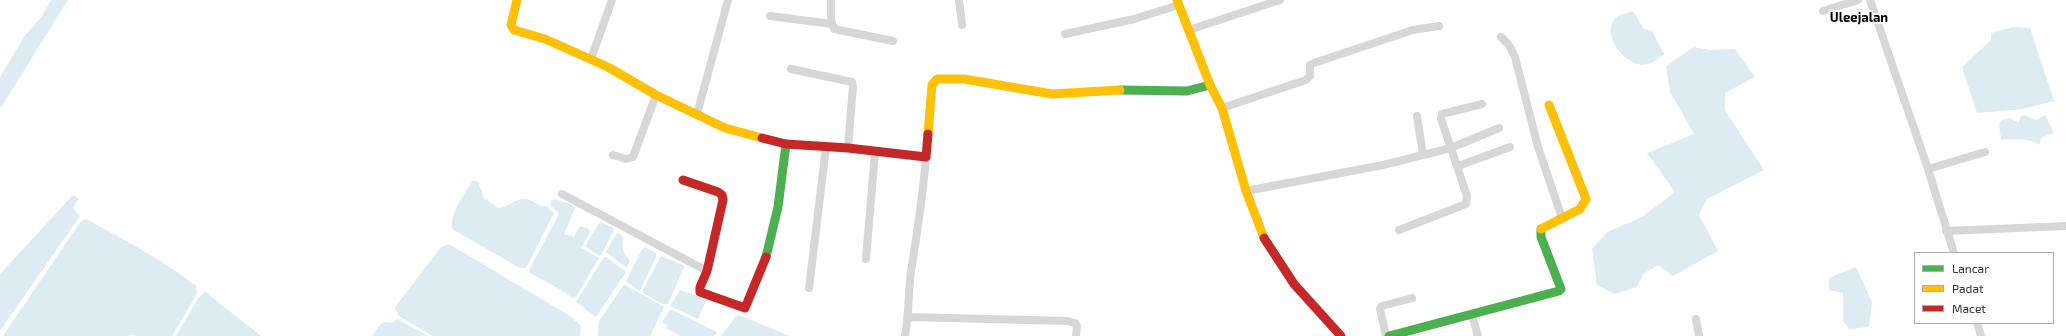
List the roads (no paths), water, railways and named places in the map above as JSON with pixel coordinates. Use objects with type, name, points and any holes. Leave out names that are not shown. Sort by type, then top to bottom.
[{"type":"street","points":[[517,0],[512,20],[512,28],[545,39],[591,59],[656,95],[725,128],[786,144],[848,148],[926,157]]},
{"type":"street","points":[[591,59],[612,0]]},
{"type":"street","points":[[696,114],[728,0]]},
{"type":"street","points":[[831,0],[832,24],[834,29],[893,41]]},
{"type":"street","points":[[959,0],[962,25]]},
{"type":"street","points":[[1189,30],[1280,0]]},
{"type":"street","points":[[1823,12],[1858,0]]},
{"type":"street","points":[[1870,0],[1928,169],[1954,252]]},
{"type":"street","points":[[1065,34],[1134,19],[1178,3],[1210,85],[1222,108],[1246,191],[1259,227],[1273,254],[1294,284],[1341,336]]},
{"type":"street","points":[[770,16],[832,24]]},
{"type":"street","points":[[1222,108],[1306,80],[1310,76],[1310,65],[1314,63],[1413,30],[1439,26]]},
{"type":"street","points":[[1501,37],[1509,45],[1514,56],[1538,147],[1562,218]]},
{"type":"street","points":[[791,69],[852,82],[854,86],[848,148]]},
{"type":"street","points":[[905,336],[911,274],[924,188],[932,85],[937,79],[964,79],[1052,94],[1133,89],[1187,91],[1210,85]]},
{"type":"street","points":[[613,155],[626,160],[633,157],[656,95]]},
{"type":"street","points":[[1399,230],[1466,204],[1467,196],[1441,119],[1442,114],[1482,104]]},
{"type":"street","points":[[1412,298],[1382,306],[1380,309],[1387,336],[1559,292],[1561,289],[1540,232],[1542,227],[1580,208],[1584,205],[1586,199],[1549,105]]},
{"type":"street","points":[[1417,116],[1422,156]]},
{"type":"street","points":[[1246,191],[1422,156],[1451,148],[1499,128]]},
{"type":"street","points":[[682,180],[718,192],[722,195],[722,205],[707,271],[700,292],[741,308],[745,308],[765,262],[780,196],[786,144]]},
{"type":"street","points":[[809,288],[826,147]]},
{"type":"street","points":[[1458,166],[1510,147]]},
{"type":"street","points":[[866,259],[874,152]]},
{"type":"street","points":[[1928,169],[1985,152]]},
{"type":"street","points":[[562,194],[707,271]]},
{"type":"street","points":[[1946,231],[2066,226]]},
{"type":"street","points":[[1472,315],[1478,336]]},
{"type":"street","points":[[908,317],[1068,321],[1075,322],[1078,326],[1076,336]]},
{"type":"street","points":[[1696,319],[1699,336]]},
{"type":"street","points":[[1977,324],[1981,336]]},
{"type":"district","name":"Uleejalan","points":[[1859,18]]}]
